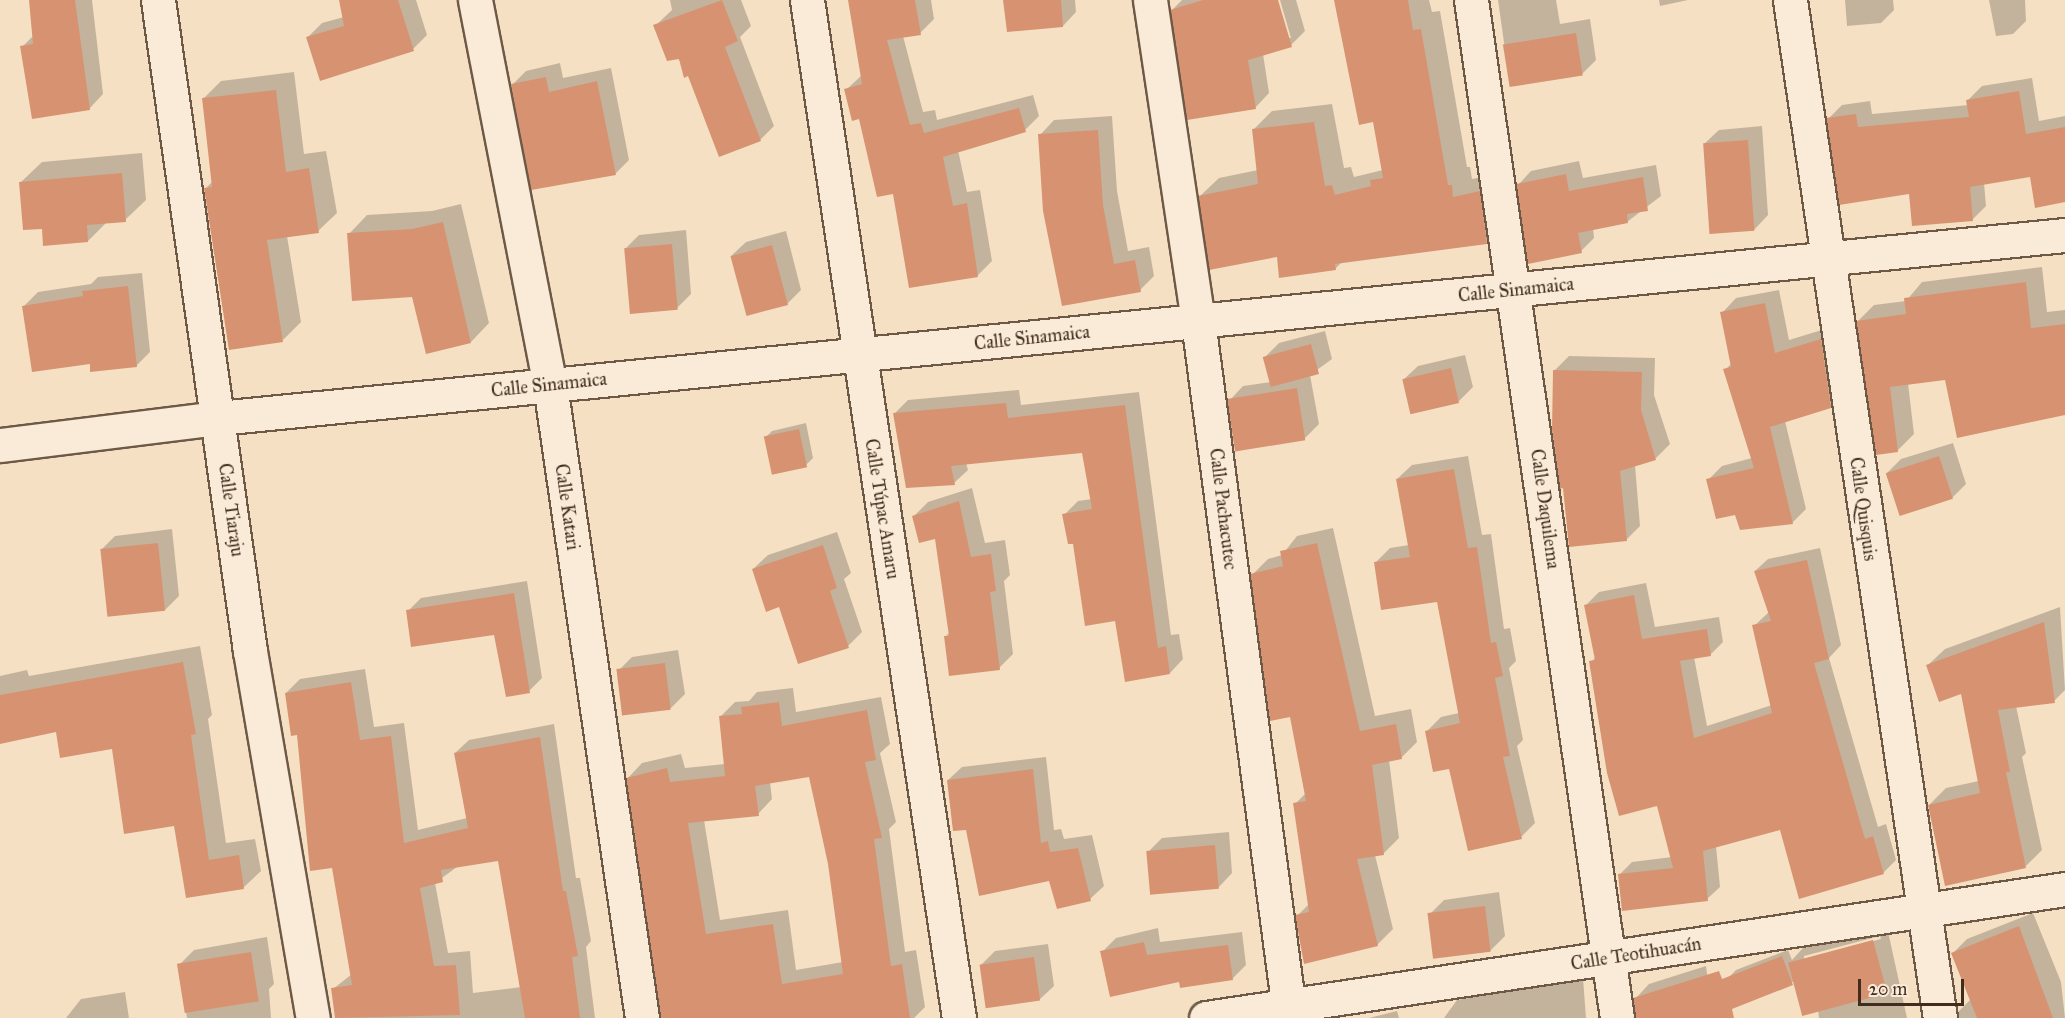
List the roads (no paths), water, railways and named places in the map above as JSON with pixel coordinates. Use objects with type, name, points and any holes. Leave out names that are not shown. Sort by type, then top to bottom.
[{"type":"street","name":"Calle Tiaraju","points":[[158,0],[250,651],[313,1018]]},
{"type":"street","name":"Calle Katari","points":[[475,0],[550,385],[642,1018]]},
{"type":"street","name":"Calle Túpac Amaru","points":[[807,0],[959,1018]]},
{"type":"street","name":"Calle Pachacutec","points":[[1150,0],[1198,321],[1289,1012]]},
{"type":"street","name":"Calle Daquilema","points":[[1471,0],[1617,1018]]},
{"type":"street","name":"Calle Quisquis","points":[[1790,0],[1826,259],[1940,1018]]},
{"type":"street","name":"Calle Sinamaica","points":[[0,445],[218,418],[2065,235]]},
{"type":"street","name":"Calle Teotihuacán","points":[[1206,1018],[1289,1012],[1608,958],[2065,889]]}]
